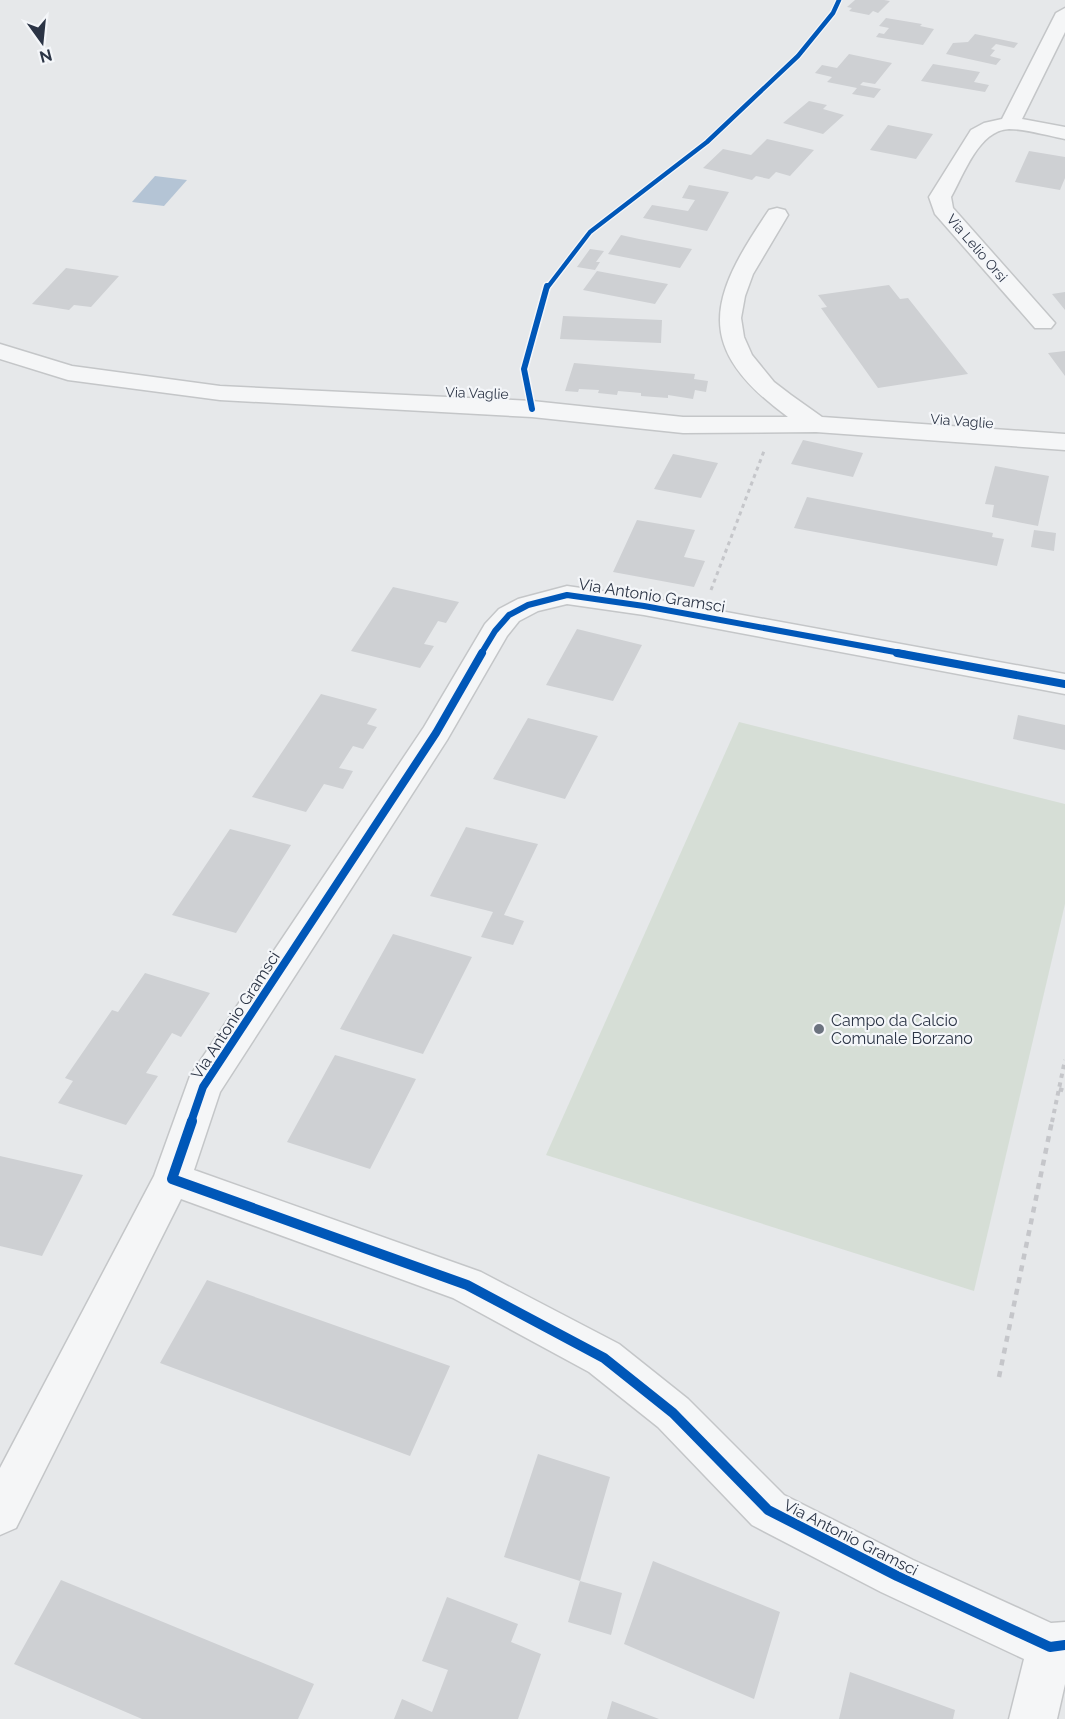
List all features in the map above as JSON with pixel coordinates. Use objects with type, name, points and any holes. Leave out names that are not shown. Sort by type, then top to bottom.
[{"type":"street","points":[[1010,123],[1065,13]]},
{"type":"street","name":"Via Lelio Orsi","points":[[1043,323],[943,209],[940,197],[978,134],[991,127],[1010,123],[1065,133]]},
{"type":"street","points":[[777,215],[745,267],[733,297],[729,336],[748,370],[779,397],[816,424]]},
{"type":"street","name":"Via Vaglie","points":[[0,351],[68,373],[136,384],[220,393],[300,399],[532,409],[683,425],[816,424],[1065,442]]},
{"type":"street","name":"Via Antonio Gramsci","points":[[0,1513],[172,1179],[203,1087],[436,733],[495,631],[509,615],[528,605],[567,595],[702,616],[1065,684]]},
{"type":"street","name":"Via Antonio Gramsci","points":[[172,1179],[467,1285],[604,1358],[673,1413],[768,1510],[897,1576],[1058,1646],[1033,1719]]},
{"type":"path","points":[[702,616],[755,470],[778,424]]},
{"type":"path","points":[[999,1377],[1065,1060]]},
{"type":"path","points":[[1059,1089],[1065,1091]]},
{"type":"shaded area","name":"Campo da Calcio Comunale Borzano","points":[[739,722],[1065,804],[1065,904],[974,1291],[546,1155]]},
{"type":"water","points":[[155,176],[187,180],[164,206],[132,202]]},
{"type":"building","points":[[855,0],[890,1],[878,13],[873,11],[869,15],[849,11],[852,8],[847,7]]},
{"type":"building","points":[[886,18],[922,24],[920,26],[934,29],[923,45],[876,37],[879,33],[884,34],[889,28],[879,26]]},
{"type":"building","points":[[975,34],[1018,43],[1014,48],[996,44],[991,49],[995,50],[990,56],[1001,59],[996,65],[946,54],[953,43],[968,42]]},
{"type":"building","points":[[849,54],[892,63],[875,84],[863,82],[860,85],[881,89],[874,98],[852,94],[857,88],[827,82],[832,77],[815,73],[822,65],[837,68]]},
{"type":"building","points":[[933,64],[980,72],[974,82],[989,85],[985,92],[921,81]]},
{"type":"building","points":[[809,101],[827,105],[823,109],[844,115],[823,134],[783,123]]},
{"type":"building","points":[[888,125],[933,134],[916,159],[870,150]]},
{"type":"building","points":[[767,139],[814,150],[790,176],[776,172],[769,179],[756,176],[752,180],[703,168],[723,149],[751,155]]},
{"type":"building","points":[[1029,151],[1065,157],[1065,178],[1060,190],[1015,182]]},
{"type":"building","points":[[689,185],[729,192],[707,231],[643,218],[652,205],[688,211],[695,200],[682,198]]},
{"type":"building","points":[[621,235],[692,249],[680,268],[608,254]]},
{"type":"building","points":[[590,249],[604,251],[596,262],[600,262],[595,270],[577,267]]},
{"type":"building","points":[[66,268],[119,276],[91,307],[74,305],[69,310],[32,304]]},
{"type":"building","points":[[597,271],[668,284],[655,304],[583,290]]},
{"type":"building","points":[[889,285],[900,299],[908,298],[968,374],[878,388],[821,308],[827,307],[818,295]]},
{"type":"building","points":[[1065,292],[1065,310],[1052,294]]},
{"type":"building","points":[[563,316],[662,320],[661,343],[560,339]]},
{"type":"building","points":[[1065,351],[1065,376],[1048,353]]},
{"type":"building","points":[[574,363],[695,374],[694,379],[708,381],[706,392],[695,390],[693,399],[668,395],[668,398],[641,396],[641,393],[618,391],[617,395],[598,393],[599,390],[565,391]]},
{"type":"building","points":[[803,440],[863,453],[853,477],[791,464]]},
{"type":"building","points":[[673,454],[718,463],[701,498],[654,489]]},
{"type":"building","points":[[995,466],[1049,476],[1038,526],[992,517],[994,505],[985,504]]},
{"type":"building","points":[[807,497],[993,533],[992,537],[1004,539],[997,566],[794,528]]},
{"type":"building","points":[[637,520],[695,530],[684,557],[705,561],[694,587],[613,572]]},
{"type":"building","points":[[1034,530],[1056,533],[1054,551],[1031,547]]},
{"type":"building","points":[[393,587],[459,602],[446,623],[438,621],[424,644],[434,646],[420,668],[351,651]]},
{"type":"building","points":[[577,629],[642,645],[613,701],[546,685]]},
{"type":"building","points":[[321,694],[377,709],[367,724],[377,727],[363,749],[353,746],[339,768],[353,771],[343,789],[324,784],[306,812],[252,797]]},
{"type":"building","points":[[1018,715],[1065,725],[1065,750],[1013,739]]},
{"type":"building","points":[[528,718],[598,736],[565,799],[493,779]]},
{"type":"building","points":[[466,827],[538,844],[504,915],[524,921],[513,945],[481,937],[493,912],[430,896]]},
{"type":"building","points":[[230,829],[291,845],[236,933],[172,915]]},
{"type":"building","points":[[393,934],[472,957],[423,1054],[340,1029]]},
{"type":"building","points":[[145,973],[210,993],[181,1037],[172,1033],[146,1073],[158,1076],[126,1125],[58,1103],[73,1081],[65,1078],[112,1010],[118,1012]]},
{"type":"building","points":[[335,1055],[416,1079],[370,1169],[287,1142]]},
{"type":"building","points":[[0,1156],[83,1175],[42,1256],[0,1246]]},
{"type":"building","points":[[207,1280],[450,1366],[410,1456],[160,1363]]},
{"type":"building","points":[[538,1454],[610,1477],[580,1581],[504,1557]]},
{"type":"building","points":[[653,1561],[780,1612],[754,1699],[624,1644]]},
{"type":"building","points":[[61,1580],[314,1684],[298,1719],[142,1719],[14,1664]]},
{"type":"building","points":[[580,1581],[622,1593],[611,1635],[568,1622]]},
{"type":"building","points":[[447,1597],[518,1624],[511,1642],[541,1654],[518,1719],[394,1719],[402,1699],[432,1712],[448,1670],[422,1661]]},
{"type":"building","points":[[850,1672],[955,1710],[953,1719],[839,1719]]},
{"type":"building","points":[[612,1701],[659,1719],[607,1719]]},
{"type":"cycle path","points":[[532,409],[524,369],[532,333],[548,284],[590,232],[707,142],[798,56],[833,13],[839,0]]},
{"type":"cycle path","points":[[1065,684],[644,606],[567,595],[528,605],[509,615],[495,631],[436,733],[203,1087],[172,1179],[467,1285],[604,1358],[673,1413],[768,1510],[897,1576],[1050,1647],[1065,1645]]},
{"type":"place","name":"Campo da Calcio Comunale Borzano","points":[[819,1029]]}]
